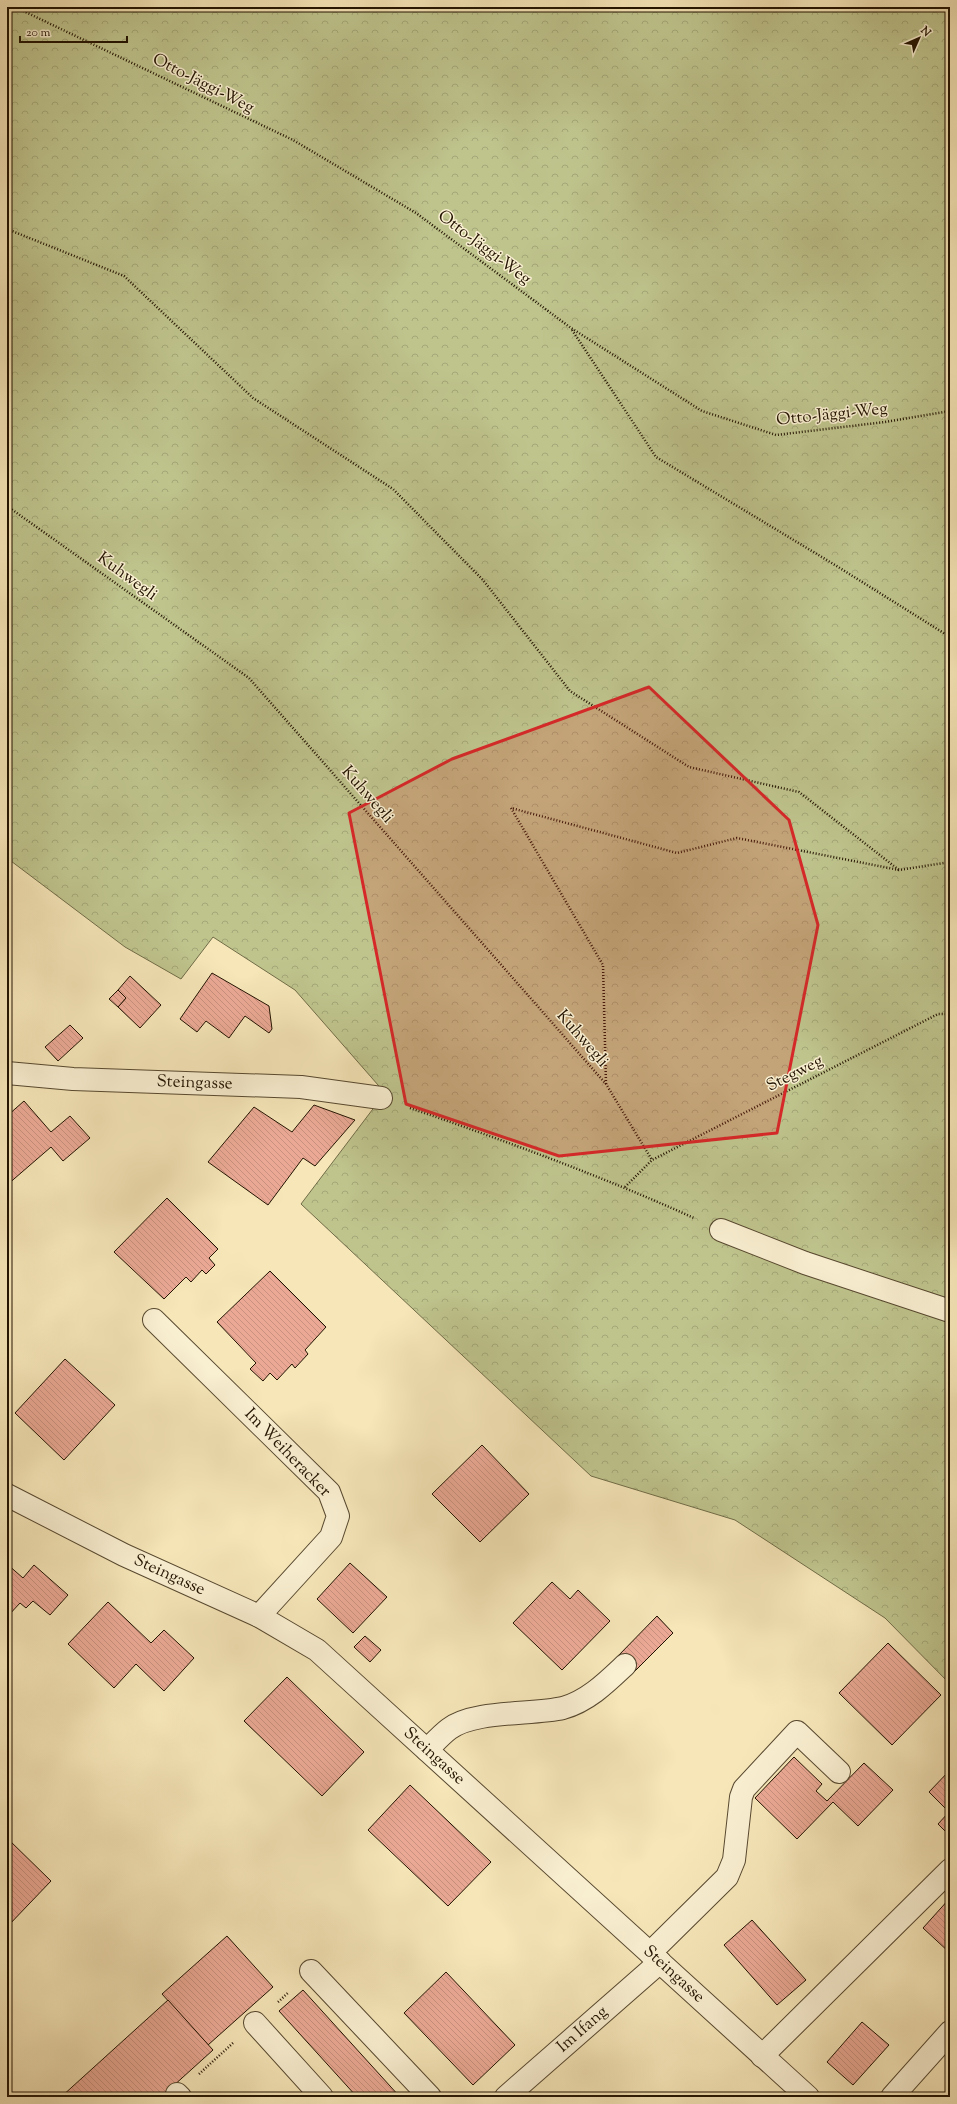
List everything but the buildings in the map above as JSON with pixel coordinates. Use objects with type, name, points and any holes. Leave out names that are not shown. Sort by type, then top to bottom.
[{"type":"street","name":"Steingasse","points":[[7,1073],[73,1079],[301,1086],[381,1098]]},
{"type":"street","points":[[721,1230],[805,1263],[950,1311]]},
{"type":"street","name":"Im Weiheracker","points":[[154,1320],[329,1492],[338,1516],[331,1537],[259,1616]]},
{"type":"street","name":"Steingasse","points":[[7,1495],[124,1556],[259,1616],[317,1650],[808,2097]]},
{"type":"street","points":[[427,1750],[450,1728],[468,1720],[563,1708],[582,1700],[625,1665]]},
{"type":"street","name":"Im Ifang","points":[[506,2097],[655,1958],[727,1877],[734,1860],[741,1797],[744,1788],[797,1732],[839,1772]]},
{"type":"street","points":[[762,2056],[950,1870]]},
{"type":"street","points":[[311,1971],[430,2097]]},
{"type":"street","points":[[255,2023],[322,2097]]},
{"type":"street","points":[[892,2097],[950,2032]]},
{"type":"path","name":"Otto-Jäggi-Weg","points":[[15,7],[293,140],[416,213],[571,328],[702,411],[776,435],[885,422],[950,411]]},
{"type":"path","points":[[7,229],[124,276],[253,398],[393,490],[483,580],[570,691],[688,767],[799,792],[899,870]]},
{"type":"path","points":[[571,328],[656,457],[835,565],[950,637]]},
{"type":"path","name":"Kuhwegli","points":[[7,506],[249,678],[606,1084],[652,1160]]},
{"type":"path","points":[[606,1084],[604,965],[511,808],[677,853],[737,838],[899,870],[950,862]]},
{"type":"path","name":"Stegweg","points":[[625,1187],[652,1160],[938,1014],[950,1014]]},
{"type":"path","points":[[381,1098],[501,1140],[625,1187],[721,1230]]},
{"type":"highlighted area","points":[[649,687],[789,820],[818,925],[777,1133],[559,1156],[406,1104],[349,813],[452,759]]},
{"type":"green space","points":[[7,7],[950,7],[950,1684],[885,1618],[735,1520],[591,1476],[301,1204],[385,1093],[295,990],[213,937],[181,979],[125,947],[7,858]]}]
